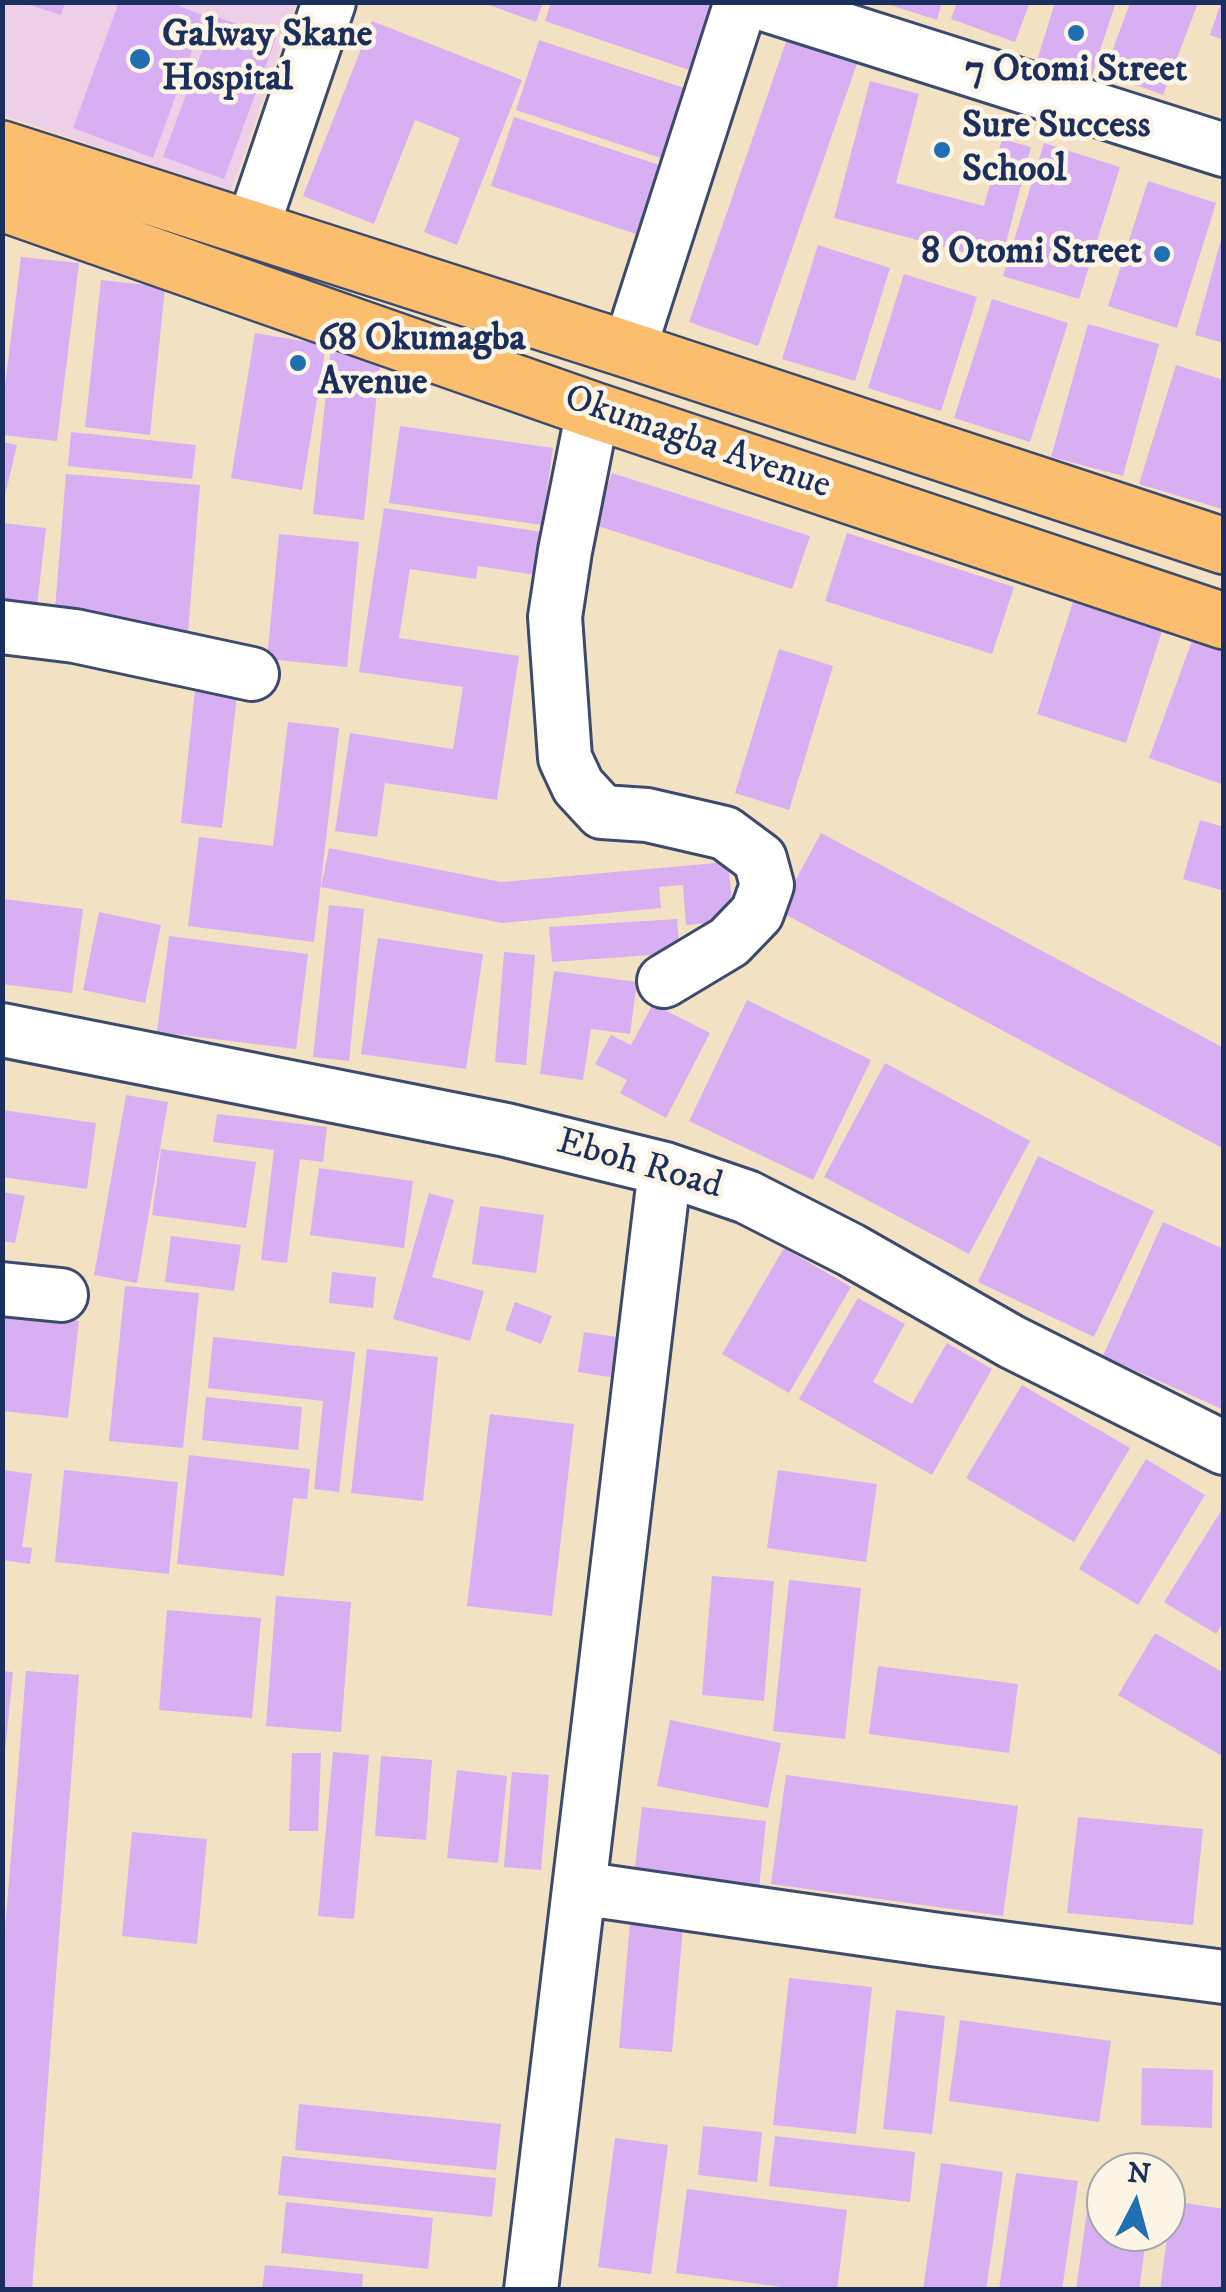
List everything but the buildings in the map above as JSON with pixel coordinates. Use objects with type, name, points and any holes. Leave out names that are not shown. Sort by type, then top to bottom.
[{"type":"main road","name":"Okumagba Avenue","points":[[2,149],[1224,546]]},
{"type":"main road","name":"Okumagba Avenue","points":[[2,204],[593,410],[1224,621]]},
{"type":"street","points":[[252,229],[329,2]]},
{"type":"street","points":[[629,350],[741,2]]},
{"type":"street","points":[[757,2],[1224,150]]},
{"type":"street","points":[[593,410],[564,551],[555,617],[565,758],[578,786],[602,812],[647,815],[725,832],[760,859],[766,884],[757,913],[728,942],[664,980]]},
{"type":"street","points":[[2,626],[75,636],[252,674]]},
{"type":"street","name":"Eboh Road","points":[[2,1030],[506,1130],[665,1170],[747,1197],[851,1250],[1012,1342],[1224,1448]]},
{"type":"street","points":[[531,2290],[665,1170]]},
{"type":"street","points":[[2,1289],[61,1295]]},
{"type":"street","points":[[579,1888],[1224,1978]]},
{"type":"shaded area","name":"Galway Skane Hospital","points":[[3,3],[296,3],[231,192],[3,115]]},
{"type":"place","name":"7 Otomi Street","points":[[1076,33]]},
{"type":"place","name":"Galway Skane Hospital","points":[[140,59]]},
{"type":"place","name":"Sure Success School","points":[[942,150]]},
{"type":"place","name":"8 Otomi Street","points":[[1162,254]]},
{"type":"place","name":"68 Okumagba Avenue","points":[[298,363]]}]
